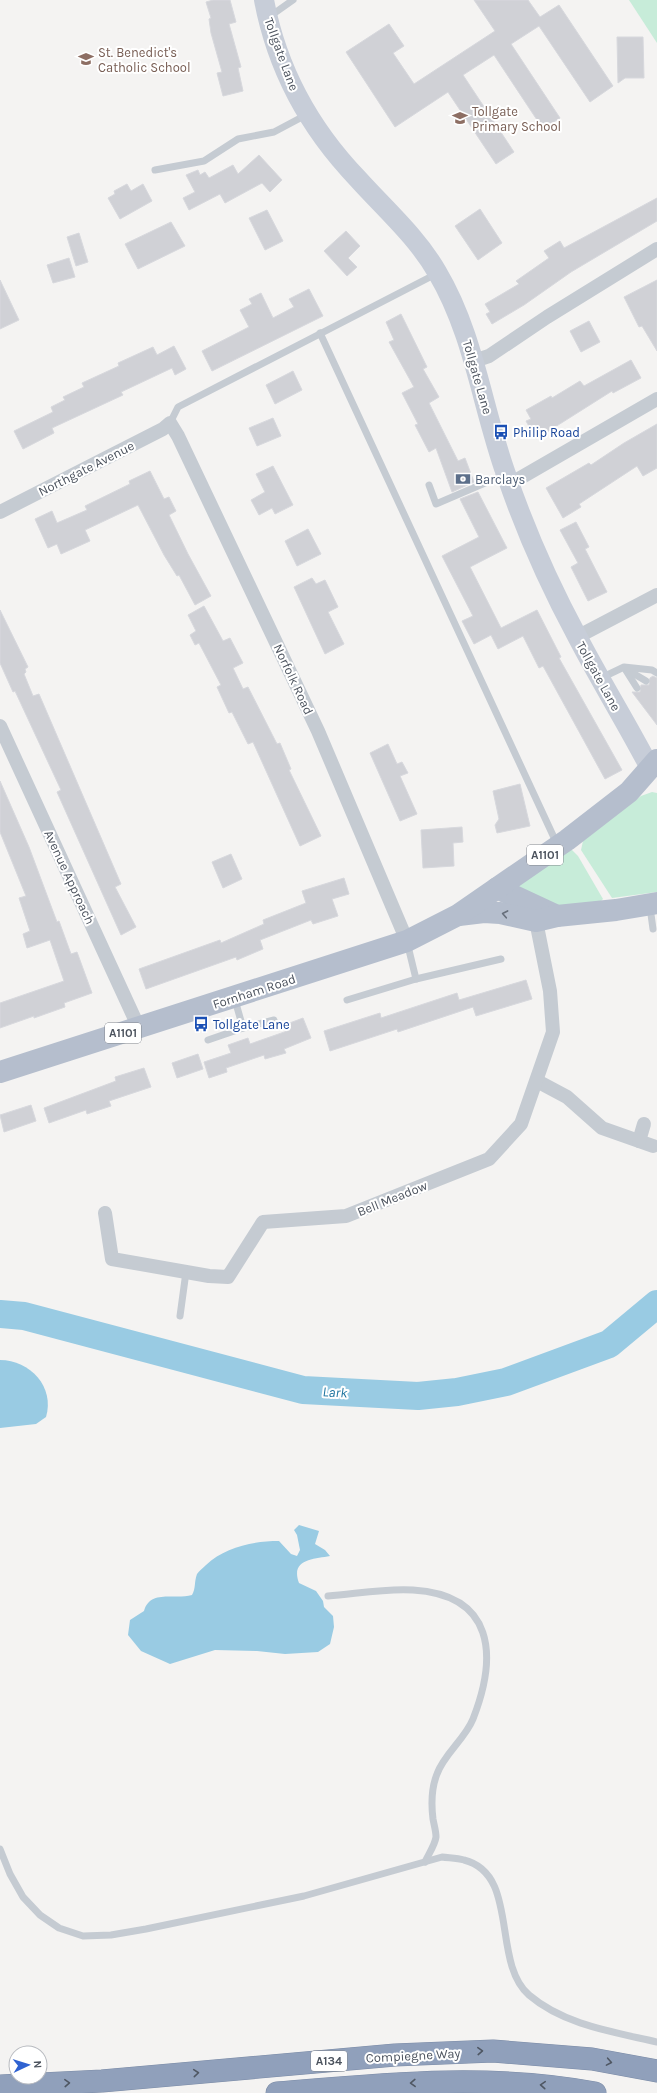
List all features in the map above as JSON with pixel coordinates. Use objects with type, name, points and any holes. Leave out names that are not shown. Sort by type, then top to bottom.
[{"type":"highway","name":"Compiegne Way","points":[[0,2086],[110,2080],[395,2055],[493,2051],[592,2059],[657,2071]]},
{"type":"highway","name":"A134","points":[[277,2093],[396,2083],[479,2081],[562,2087],[595,2093]]},
{"type":"main road","name":"Fornham Road","points":[[0,1072],[234,998],[407,940],[458,915],[558,846],[629,792],[655,768]]},
{"type":"main road","points":[[497,888],[547,919]]},
{"type":"main road","name":"Fornham Road","points":[[458,915],[484,912],[547,919],[653,904]]},
{"type":"street","name":"Tollgate Lane","points":[[266,9],[288,79],[307,115],[326,142],[356,177],[399,222],[425,253],[438,273],[465,330],[508,479],[544,567],[577,637],[655,768]]},
{"type":"street","points":[[474,361],[489,356],[547,317],[657,249]]},
{"type":"street","points":[[508,479],[657,399]]},
{"type":"street","name":"Northgate Avenue","points":[[0,512],[163,429],[170,423]]},
{"type":"street","name":"Norfolk Road","points":[[170,423],[178,436],[318,731],[407,940]]},
{"type":"street","points":[[577,637],[657,595]]},
{"type":"street","name":"Avenue Approach","points":[[0,726],[140,1028]]},
{"type":"street","name":"Bell Meadow","points":[[105,1213],[112,1259],[209,1276],[228,1277],[263,1222],[346,1216],[489,1159],[521,1124],[553,1032],[547,919]]},
{"type":"street","points":[[537,1081],[567,1097],[602,1128],[653,1146]]},
{"type":"street","points":[[639,1141],[644,1124]]},
{"type":"lane","points":[[266,9],[278,12],[293,0]]},
{"type":"lane","points":[[155,170],[204,161],[238,139],[274,132],[307,115]]},
{"type":"lane","points":[[170,423],[178,407],[438,273]]},
{"type":"lane","points":[[320,333],[558,846]]},
{"type":"lane","points":[[429,485],[436,504],[508,479]]},
{"type":"lane","points":[[601,678],[624,667],[652,670],[657,673]]},
{"type":"lane","points":[[624,667],[646,681]]},
{"type":"lane","points":[[624,667],[637,688]]},
{"type":"lane","points":[[652,929],[653,904]]},
{"type":"lane","points":[[407,940],[416,979]]},
{"type":"lane","points":[[347,1000],[416,979],[502,959]]},
{"type":"lane","points":[[234,998],[243,1028]]},
{"type":"lane","points":[[208,1040],[243,1028],[274,1020]]},
{"type":"lane","points":[[180,1316],[186,1272]]},
{"type":"lane","points":[[328,1596],[412,1590],[431,1592],[454,1598],[474,1613],[486,1637],[486,1664],[473,1719],[463,1737],[437,1772],[431,1791],[436,1838],[425,1862]]},
{"type":"lane","points":[[0,1849],[10,1874],[23,1897],[40,1915],[58,1928],[83,1936],[111,1935],[132,1932],[318,1893],[442,1858],[464,1860],[482,1869],[495,1886],[503,1918],[510,1962],[517,1980],[529,1995],[554,2012],[584,2024],[657,2042]]},
{"type":"green space","points":[[629,0],[657,0],[657,43]]},
{"type":"green space","points":[[652,792],[657,793],[657,892],[612,898],[581,850],[583,841],[641,796]]},
{"type":"green space","points":[[571,849],[578,856],[603,899],[598,904],[541,910],[509,892]]},
{"type":"water","points":[[0,1360],[11,1361],[21,1365],[38,1377],[47,1395],[48,1406],[46,1417],[36,1424],[0,1428]]},
{"type":"water","points":[[299,1525],[319,1531],[315,1544],[325,1550],[330,1556],[305,1562],[298,1569],[297,1575],[299,1583],[316,1591],[323,1601],[324,1607],[333,1616],[334,1627],[330,1644],[318,1652],[285,1654],[257,1651],[215,1650],[170,1664],[141,1651],[128,1635],[130,1620],[144,1611],[147,1604],[157,1598],[192,1595],[197,1574],[214,1559],[231,1549],[259,1542],[279,1541],[291,1554],[297,1556],[300,1550],[297,1535],[294,1530]]},
{"type":"building","points":[[213,0],[230,0],[236,22],[229,24],[241,67],[238,68],[243,91],[223,96],[217,73],[222,72],[211,33],[209,19],[211,18],[206,2]]},
{"type":"building","points":[[474,0],[528,0],[540,17],[559,5],[613,86],[590,102],[539,26],[511,44],[560,118],[543,129],[494,55],[463,75],[514,152],[496,164],[448,92],[395,127],[346,52],[389,24],[404,46],[393,53],[414,84],[495,31]]},
{"type":"building","points":[[617,37],[643,37],[644,78],[625,78],[618,83]]},
{"type":"building","points":[[259,155],[282,180],[270,192],[262,183],[225,203],[220,194],[189,210],[183,198],[195,192],[186,175],[198,170],[200,175],[205,172],[209,178],[233,165],[238,174]]},
{"type":"building","points":[[127,184],[131,191],[143,184],[152,201],[120,219],[108,198],[115,194],[114,191]]},
{"type":"building","points":[[657,198],[657,221],[571,272],[524,305],[492,324],[486,314],[490,312],[485,304],[519,284],[516,281],[549,258],[544,251],[560,241],[564,248]]},
{"type":"building","points":[[480,209],[502,243],[478,260],[455,226]]},
{"type":"building","points":[[267,210],[283,241],[265,250],[249,218]]},
{"type":"building","points":[[171,222],[185,246],[138,269],[125,244]]},
{"type":"building","points":[[346,231],[360,246],[348,258],[357,267],[347,276],[324,251]]},
{"type":"building","points":[[79,233],[88,262],[76,266],[67,237]]},
{"type":"building","points":[[69,258],[75,277],[53,283],[47,265]]},
{"type":"building","points":[[0,280],[19,320],[0,329]]},
{"type":"building","points":[[657,280],[657,351],[642,326],[639,327],[624,297]]},
{"type":"building","points":[[309,289],[323,316],[212,371],[202,351],[249,327],[240,310],[252,304],[249,299],[261,293],[273,318],[294,307],[289,299]]},
{"type":"building","points":[[401,314],[427,367],[423,369],[439,397],[429,403],[458,461],[465,458],[474,482],[452,492],[436,448],[429,452],[415,425],[418,424],[402,393],[414,387],[389,342],[394,340],[386,322]]},
{"type":"building","points":[[589,321],[600,342],[581,352],[570,331]]},
{"type":"building","points":[[174,346],[186,369],[175,375],[172,368],[121,392],[123,395],[52,428],[54,433],[23,449],[14,431],[53,412],[51,407],[65,400],[63,397],[84,387],[82,383],[119,366],[118,363],[153,347],[157,355]]},
{"type":"building","points":[[631,360],[641,378],[613,393],[612,391],[536,439],[526,421],[531,419],[526,410],[551,396],[552,398],[580,381],[584,386]]},
{"type":"building","points":[[293,371],[302,390],[275,404],[266,385]]},
{"type":"building","points":[[273,418],[281,436],[257,446],[249,428]]},
{"type":"building","points":[[657,424],[657,468],[643,476],[637,466],[579,504],[581,507],[563,518],[546,488],[589,463],[591,465],[624,443]]},
{"type":"building","points":[[273,466],[293,505],[275,514],[272,508],[259,515],[251,500],[265,492],[256,474]]},
{"type":"building","points":[[150,471],[164,499],[169,497],[176,511],[169,515],[211,596],[195,605],[179,575],[177,576],[164,555],[138,505],[85,530],[90,541],[61,554],[57,544],[48,548],[35,519],[52,511],[57,523],[87,510],[85,506],[130,484],[129,481]]},
{"type":"building","points":[[478,492],[507,548],[470,567],[501,628],[537,610],[561,657],[559,658],[622,770],[605,779],[543,666],[539,668],[523,636],[498,649],[491,635],[474,644],[462,621],[473,616],[442,556],[479,537],[460,499]]},
{"type":"building","points":[[576,522],[589,547],[585,549],[607,592],[588,601],[571,567],[578,563],[560,530]]},
{"type":"building","points":[[308,529],[321,554],[297,566],[285,541]]},
{"type":"building","points":[[312,578],[316,584],[325,580],[338,607],[328,612],[344,644],[325,654],[294,587]]},
{"type":"building","points":[[204,606],[223,641],[230,638],[243,663],[233,668],[243,689],[248,687],[277,744],[280,743],[291,769],[289,770],[321,836],[300,846],[253,742],[248,744],[232,712],[229,713],[217,687],[221,685],[199,643],[195,645],[190,635],[196,631],[188,615]]},
{"type":"building","points":[[0,610],[28,667],[25,669],[26,672],[24,674],[33,696],[39,694],[121,884],[115,887],[136,927],[121,935],[57,792],[61,790],[15,691],[13,692],[0,663]]},
{"type":"building","points":[[653,676],[657,678],[657,725],[632,692],[640,692],[641,685],[649,685],[650,678]]},
{"type":"building","points":[[388,744],[397,764],[402,762],[408,773],[400,776],[417,814],[400,821],[370,753]]},
{"type":"building","points":[[0,781],[29,847],[57,922],[59,921],[71,954],[77,952],[92,993],[64,1003],[65,1007],[0,1028],[0,1003],[64,981],[50,940],[27,948],[23,934],[30,931],[19,898],[26,896],[0,832]]},
{"type":"building","points":[[520,784],[530,826],[497,833],[495,825],[499,819],[493,791]]},
{"type":"building","points":[[462,827],[463,842],[453,843],[454,866],[423,868],[421,830]]},
{"type":"building","points":[[231,854],[242,879],[223,888],[212,862]]},
{"type":"building","points":[[344,878],[349,894],[332,899],[338,916],[313,924],[311,920],[260,940],[263,949],[237,960],[236,957],[146,989],[139,969],[220,940],[221,943],[264,924],[263,920],[306,903],[302,891]]},
{"type":"building","points":[[526,980],[532,999],[476,1016],[473,1007],[398,1032],[397,1029],[330,1051],[324,1031],[380,1013],[381,1018],[457,993],[459,1000]]},
{"type":"building","points":[[303,1018],[311,1038],[284,1049],[286,1053],[265,1059],[264,1055],[226,1068],[227,1072],[209,1078],[204,1062],[231,1053],[228,1045],[248,1038],[250,1044],[290,1030],[287,1024]]},
{"type":"building","points":[[198,1054],[203,1069],[177,1078],[172,1063]]},
{"type":"building","points":[[144,1068],[151,1087],[109,1101],[111,1106],[87,1114],[86,1110],[49,1123],[44,1108],[116,1081],[115,1077]]},
{"type":"building","points":[[31,1105],[36,1121],[4,1132],[0,1115]]},
{"type":"waterway","name":"Lark","points":[[0,1314],[24,1316],[303,1390],[418,1396],[457,1392],[506,1382],[609,1344],[657,1304]]},
{"type":"place","name":"St. Benedict's Catholic School","points":[[86,59]]},
{"type":"place","name":"Tollgate Primary School","points":[[460,118]]},
{"type":"place","name":"Philip Road","points":[[501,432]]},
{"type":"place","name":"Barclays","points":[[463,479]]},
{"type":"place","name":"Tollgate Lane","points":[[201,1024]]}]
